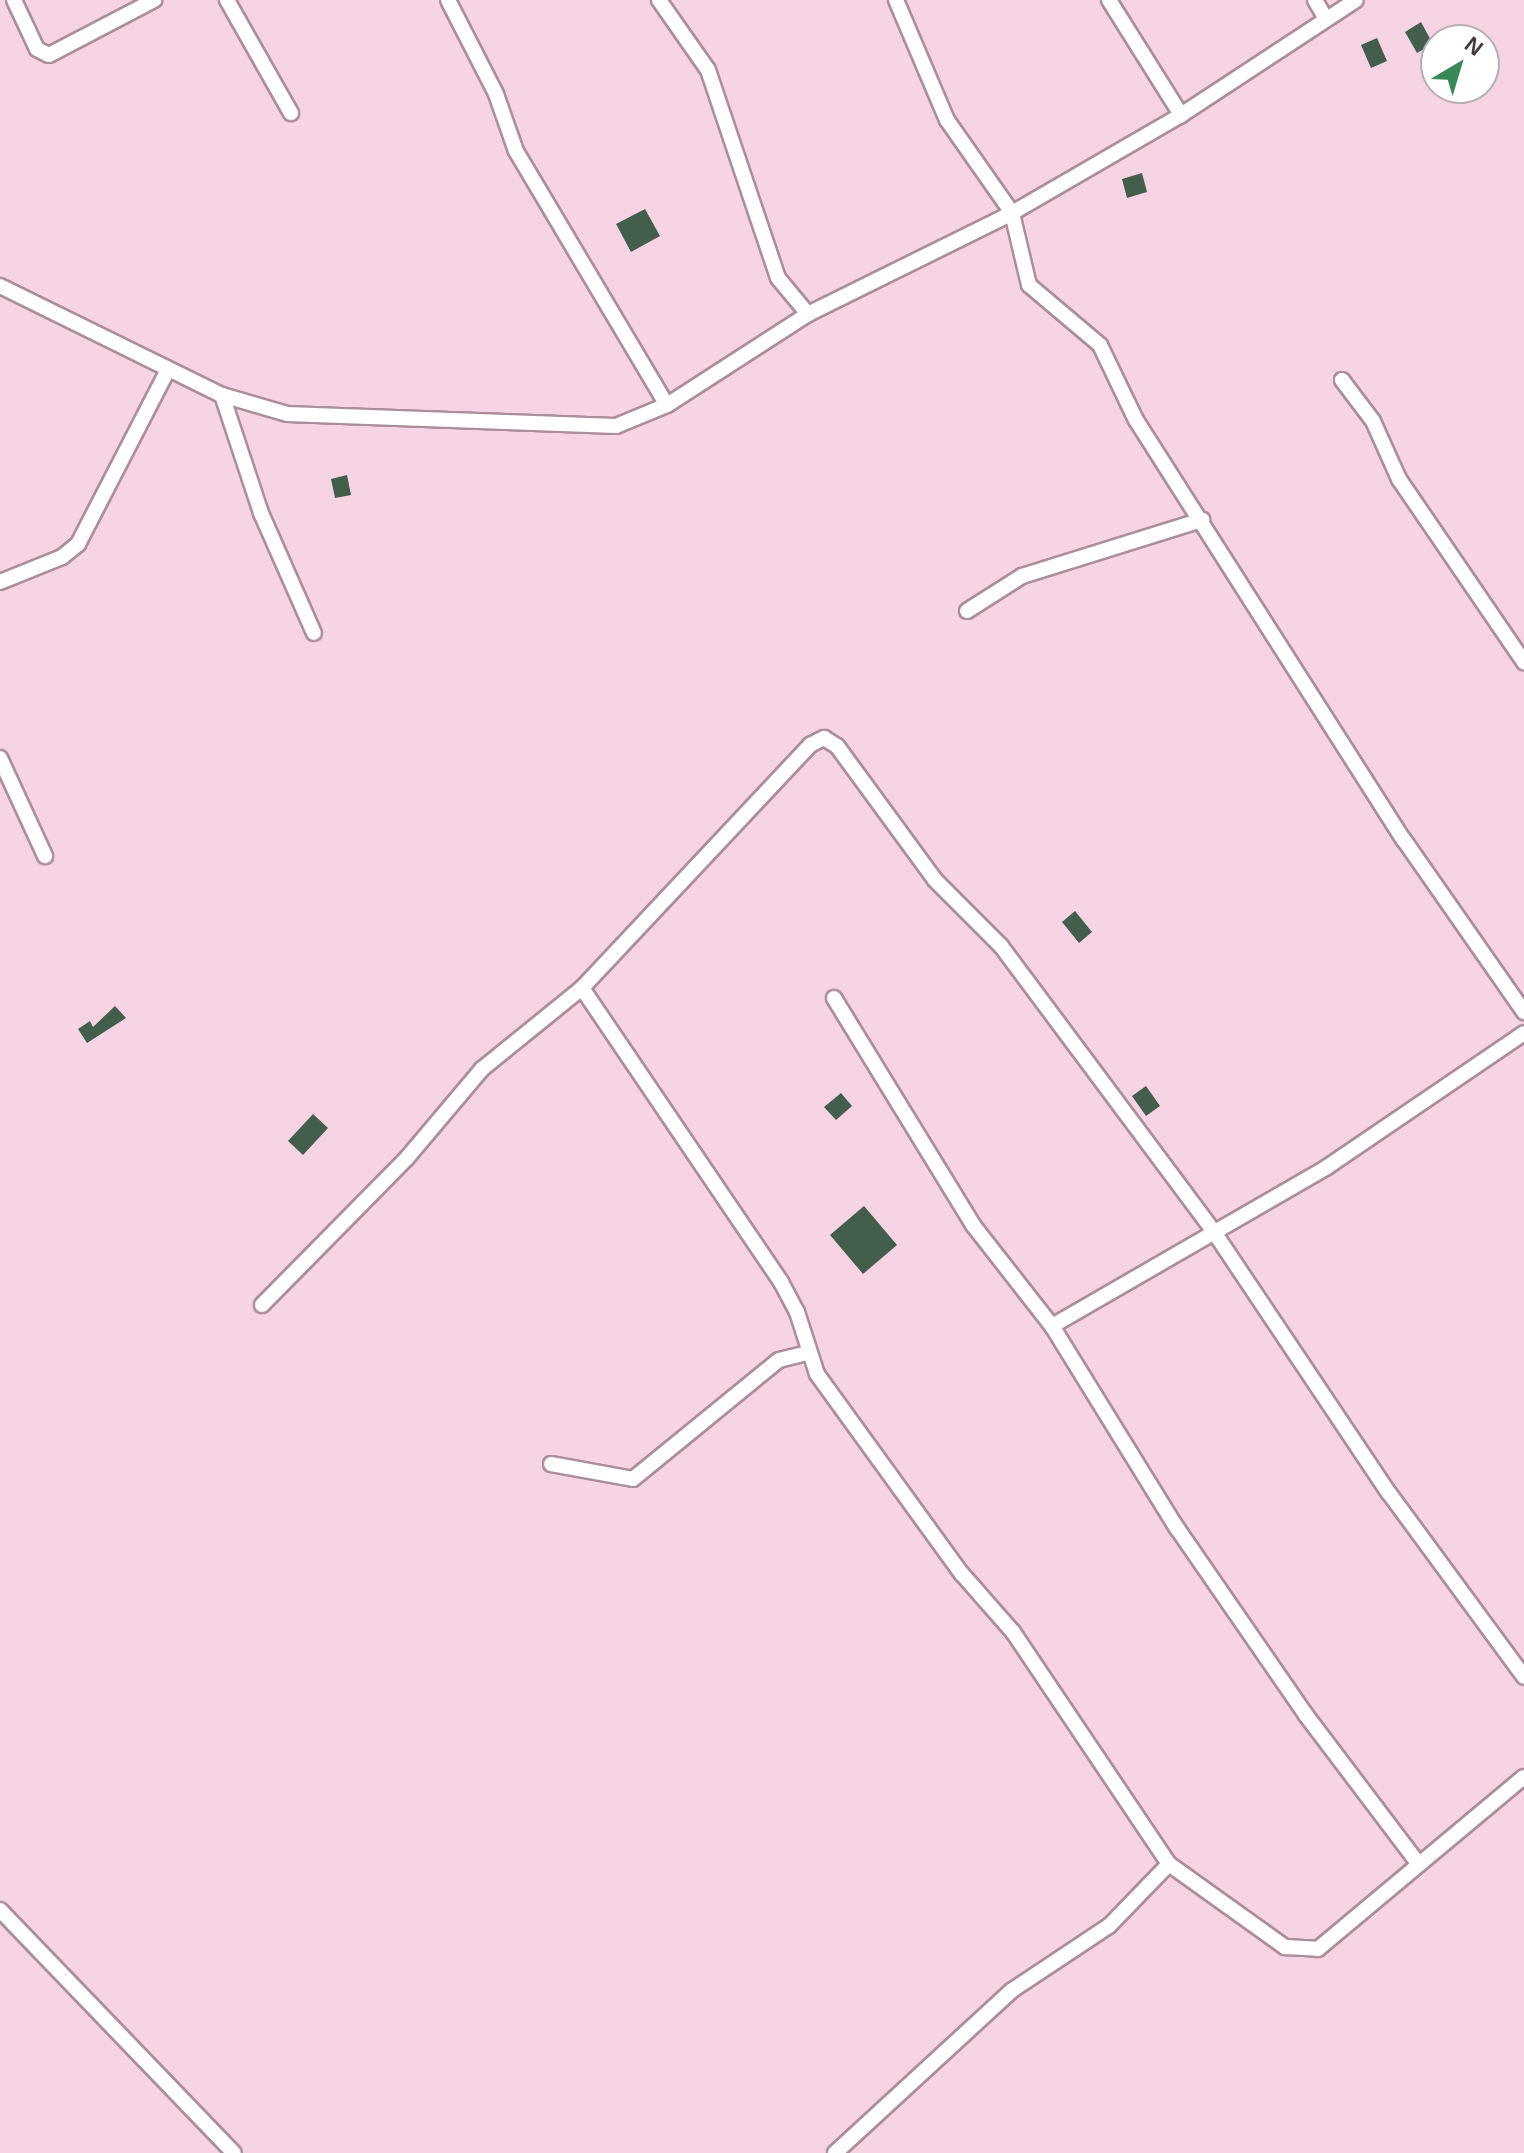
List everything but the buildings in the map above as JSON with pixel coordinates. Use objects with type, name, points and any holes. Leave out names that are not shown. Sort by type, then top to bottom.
[{"type":"street","points":[[14,0],[37,49],[49,55],[154,0]]},
{"type":"street","points":[[227,0],[291,113]]},
{"type":"street","points":[[448,0],[496,94],[516,151],[667,405]]},
{"type":"street","points":[[659,0],[708,70],[778,278],[808,314]]},
{"type":"street","points":[[896,0],[947,120],[1012,213],[1029,285],[1100,345],[1136,420],[1404,840],[1524,1012]]},
{"type":"street","points":[[1109,0],[1181,115]]},
{"type":"street","points":[[1315,0],[1326,19]]},
{"type":"street","points":[[0,286],[222,395],[287,414],[567,428],[616,426],[667,405],[808,314],[1012,213],[1181,115],[1356,0]]},
{"type":"street","points":[[4,576],[62,557],[78,544],[168,370]]},
{"type":"street","points":[[1342,380],[1373,421],[1399,479],[1524,662]]},
{"type":"street","points":[[222,395],[261,513],[314,633]]},
{"type":"street","points":[[967,611],[1022,576],[1202,520]]},
{"type":"street","points":[[262,1305],[407,1158],[482,1069],[582,988],[810,745],[824,738],[837,746],[935,880],[1001,946],[1214,1232],[1389,1493],[1524,1677]]},
{"type":"street","points":[[0,758],[45,856]]},
{"type":"street","points":[[582,988],[781,1282],[797,1312],[807,1353],[962,1574],[1013,1632],[1169,1864],[1285,1947],[1302,1952],[1336,1937],[1418,1863],[1524,1777]]},
{"type":"street","points":[[834,998],[973,1225],[1052,1326],[1177,1528],[1418,1863]]},
{"type":"street","points":[[1052,1326],[1327,1167],[1524,1033]]},
{"type":"street","points":[[551,1464],[633,1479],[779,1360],[807,1353]]},
{"type":"street","points":[[835,2153],[1011,1991],[1109,1926],[1169,1864]]},
{"type":"street","points":[[0,1910],[231,2152]]}]
